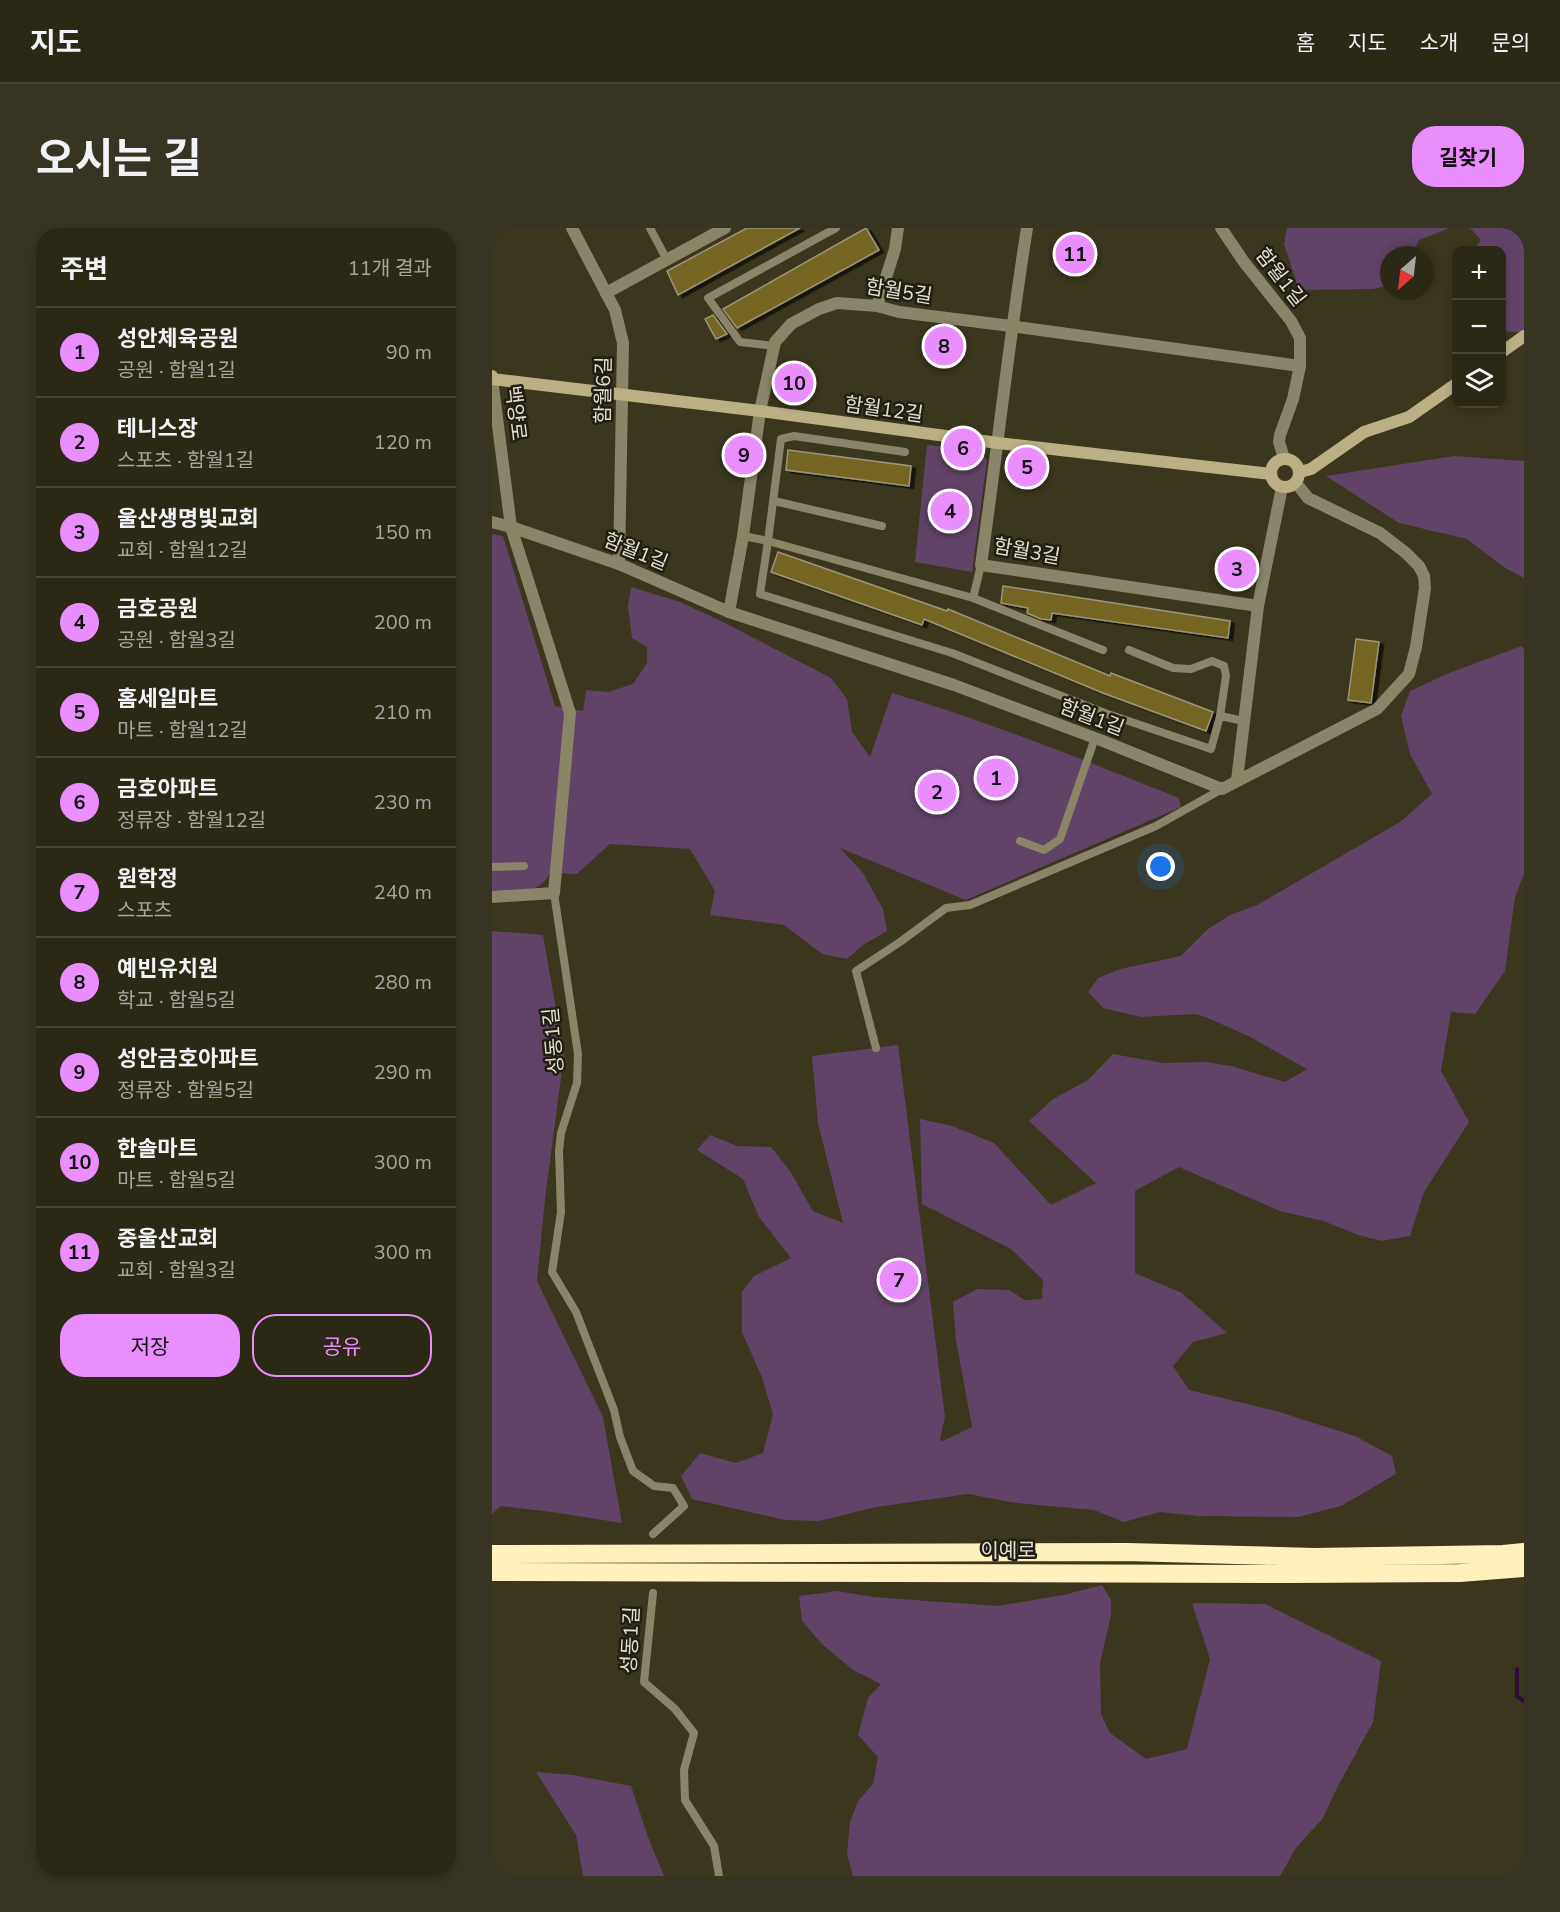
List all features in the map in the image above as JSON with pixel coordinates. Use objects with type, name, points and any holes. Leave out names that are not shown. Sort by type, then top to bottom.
[{"type":"highway","name":"이예로","points":[[492,1554],[1127,1551],[1314,1557],[1524,1552]]},
{"type":"highway","name":"이예로","points":[[492,1572],[1301,1574],[1460,1573],[1524,1568]]},
{"type":"street","name":"함월6길","points":[[572,228],[615,310],[623,343],[619,564]]},
{"type":"street","points":[[606,293],[725,228]]},
{"type":"street","points":[[877,306],[895,249],[898,228]]},
{"type":"street","name":"함월3길","points":[[1027,228],[1011,326],[981,565],[1258,606]]},
{"type":"street","name":"함월1길","points":[[1221,228],[1244,262],[1291,321],[1300,338],[1300,366],[1293,399],[1280,435],[1284,458]]},
{"type":"street","name":"함월5길","points":[[729,612],[743,536],[760,411],[774,346],[791,324],[819,309],[837,303],[877,306],[899,312],[1300,366]]},
{"type":"street","points":[[1506,349],[1524,336]]},
{"type":"street","name":"함월12길","points":[[492,377],[998,443],[1271,474]]},
{"type":"street","name":"백양로","points":[[492,377],[511,526]]},
{"type":"street","points":[[1222,789],[1377,709],[1408,674],[1416,647],[1425,588],[1424,576],[1419,566],[1380,533],[1308,498],[1298,478],[1297,464],[1284,458],[1273,465],[1271,474],[1274,482],[1282,487],[1292,486],[1298,478],[1364,432],[1409,417],[1452,387]]},
{"type":"street","points":[[1237,780],[1258,606],[1282,487]]},
{"type":"street","name":"함월1길","points":[[492,522],[511,526],[619,564],[729,612],[954,685],[1222,789]]},
{"type":"street","name":"성동1길","points":[[511,526],[570,713],[554,893]]},
{"type":"street","points":[[492,897],[554,893]]},
{"type":"lane","points":[[650,228],[667,260]]},
{"type":"lane","points":[[774,346],[740,342],[708,298],[836,228]]},
{"type":"lane","points":[[905,452],[794,436],[781,439],[760,594],[952,652],[1105,713],[1211,750],[1220,716],[1226,676],[1224,666],[1212,661],[1191,669],[1173,668],[1129,650]]},
{"type":"lane","points":[[774,501],[882,526]]},
{"type":"lane","points":[[743,536],[974,598],[1103,650]]},
{"type":"lane","points":[[974,598],[981,565]]},
{"type":"lane","points":[[1220,716],[1244,721]]},
{"type":"lane","points":[[1020,841],[1044,850],[1060,839],[1095,738]]},
{"type":"lane","points":[[876,1048],[856,971],[946,908],[970,906],[1156,826],[1222,789]]},
{"type":"lane","points":[[492,867],[524,866]]},
{"type":"lane","name":"성동1길","points":[[554,893],[578,1054],[577,1083],[561,1133],[559,1151],[561,1212],[552,1272],[576,1312],[614,1410],[620,1437],[633,1471],[654,1486],[673,1488],[684,1506],[653,1534]]},
{"type":"lane","name":"성동1길","points":[[653,1593],[644,1682],[675,1709],[694,1733],[684,1770],[686,1800],[714,1846],[719,1876]]},
{"type":"shaded area","points":[[1287,228],[1450,228],[1419,240],[1416,246],[1380,246],[1380,287],[1373,289],[1299,290],[1284,244]]},
{"type":"shaded area","points":[[1470,228],[1524,228],[1524,333],[1506,331],[1506,246],[1476,246],[1481,240]]},
{"type":"shaded area","points":[[927,445],[981,451],[987,460],[972,572],[915,562]]},
{"type":"shaded area","points":[[1454,456],[1524,461],[1524,578],[1505,568],[1467,539],[1399,523],[1326,476]]},
{"type":"shaded area","points":[[492,534],[503,536],[555,706],[583,711],[586,690],[608,692],[633,684],[647,663],[647,647],[632,638],[628,606],[631,587],[680,602],[831,678],[847,699],[852,732],[870,757],[892,693],[1001,729],[1179,798],[1181,807],[966,900],[840,848],[863,873],[883,909],[887,931],[863,945],[847,959],[822,954],[784,925],[710,915],[715,891],[690,849],[610,844],[577,874],[550,873],[540,886],[533,889],[518,892],[492,892]]},
{"type":"shaded area","points":[[1522,646],[1524,650],[1524,874],[1515,897],[1505,971],[1475,1014],[1451,1012],[1441,1071],[1469,1122],[1424,1192],[1410,1236],[1381,1241],[1359,1235],[1323,1221],[1280,1211],[1179,1167],[1135,1191],[1135,1273],[1182,1293],[1227,1333],[1193,1342],[1173,1366],[1189,1390],[1276,1411],[1355,1436],[1392,1456],[1396,1474],[1341,1506],[1298,1517],[1199,1516],[1160,1512],[1124,1522],[1094,1510],[1016,1503],[968,1494],[876,1507],[819,1521],[785,1520],[692,1499],[681,1476],[700,1453],[736,1463],[763,1453],[773,1414],[761,1375],[742,1332],[742,1292],[754,1276],[791,1258],[759,1217],[743,1179],[697,1150],[710,1135],[737,1146],[771,1147],[790,1171],[813,1211],[843,1223],[818,1123],[812,1056],[898,1045],[945,1416],[940,1440],[943,1441],[972,1427],[956,1340],[953,1302],[977,1289],[1009,1290],[1025,1300],[1042,1299],[1043,1280],[1011,1249],[922,1204],[920,1119],[952,1126],[994,1143],[1051,1205],[1096,1183],[1029,1121],[1053,1099],[1088,1080],[1113,1054],[1163,1063],[1205,1062],[1231,1066],[1285,1082],[1307,1069],[1250,1037],[1206,1017],[1195,1014],[1141,1017],[1103,1008],[1088,992],[1098,978],[1120,969],[1181,956],[1208,929],[1230,915],[1257,905],[1400,822],[1432,794],[1410,754],[1401,716],[1410,691],[1449,673]]},
{"type":"shaded area","points":[[492,931],[543,935],[564,1055],[537,1281],[603,1417],[622,1523],[501,1506],[492,1514]]},
{"type":"shaded area","points":[[1102,1585],[1111,1600],[1111,1616],[1100,1663],[1101,1714],[1110,1733],[1146,1759],[1187,1749],[1210,1659],[1192,1603],[1265,1604],[1381,1661],[1373,1722],[1323,1818],[1296,1848],[1280,1876],[853,1876],[847,1854],[850,1822],[858,1801],[873,1784],[878,1757],[858,1735],[868,1698],[881,1684],[853,1670],[822,1644],[802,1621],[799,1596],[837,1591],[873,1597],[998,1606],[1063,1595]]},
{"type":"shaded area","points":[[536,1772],[573,1775],[631,1786],[664,1876],[583,1876],[576,1835]]},
{"type":"building","points":[[747,228],[800,228],[678,295],[667,271]]},
{"type":"building","points":[[866,228],[879,250],[737,328],[723,309]]},
{"type":"building","points":[[713,315],[727,334],[716,339],[705,319]]},
{"type":"building","points":[[788,450],[911,466],[909,486],[786,470]]},
{"type":"building","points":[[778,552],[947,611],[948,609],[1110,676],[1111,673],[1213,712],[1206,731],[1103,693],[924,619],[922,625],[771,572]]},
{"type":"building","points":[[1003,586],[1230,621],[1228,638],[1052,613],[1051,620],[1041,619],[1027,613],[1028,608],[1001,603]]},
{"type":"building","points":[[1356,639],[1379,642],[1371,703],[1348,700]]},
{"type":"waterway","points":[[1517,1669],[1517,1696],[1524,1701]]},
{"type":"place","name":"중울산교회","points":[[1075,254]]},
{"type":"place","name":"예빈유치원","points":[[944,346]]},
{"type":"place","name":"한솔마트","points":[[794,383]]},
{"type":"place","name":"금호아파트","points":[[963,448]]},
{"type":"place","name":"성안금호아파트","points":[[744,455]]},
{"type":"place","name":"홈세일마트","points":[[1027,467]]},
{"type":"place","name":"금호공원","points":[[950,511]]},
{"type":"place","name":"울산생명빛교회","points":[[1237,569]]},
{"type":"place","name":"성안체육공원","points":[[996,778]]},
{"type":"place","name":"테니스장","points":[[937,792]]},
{"type":"place","name":"원학정","points":[[899,1280]]}]
